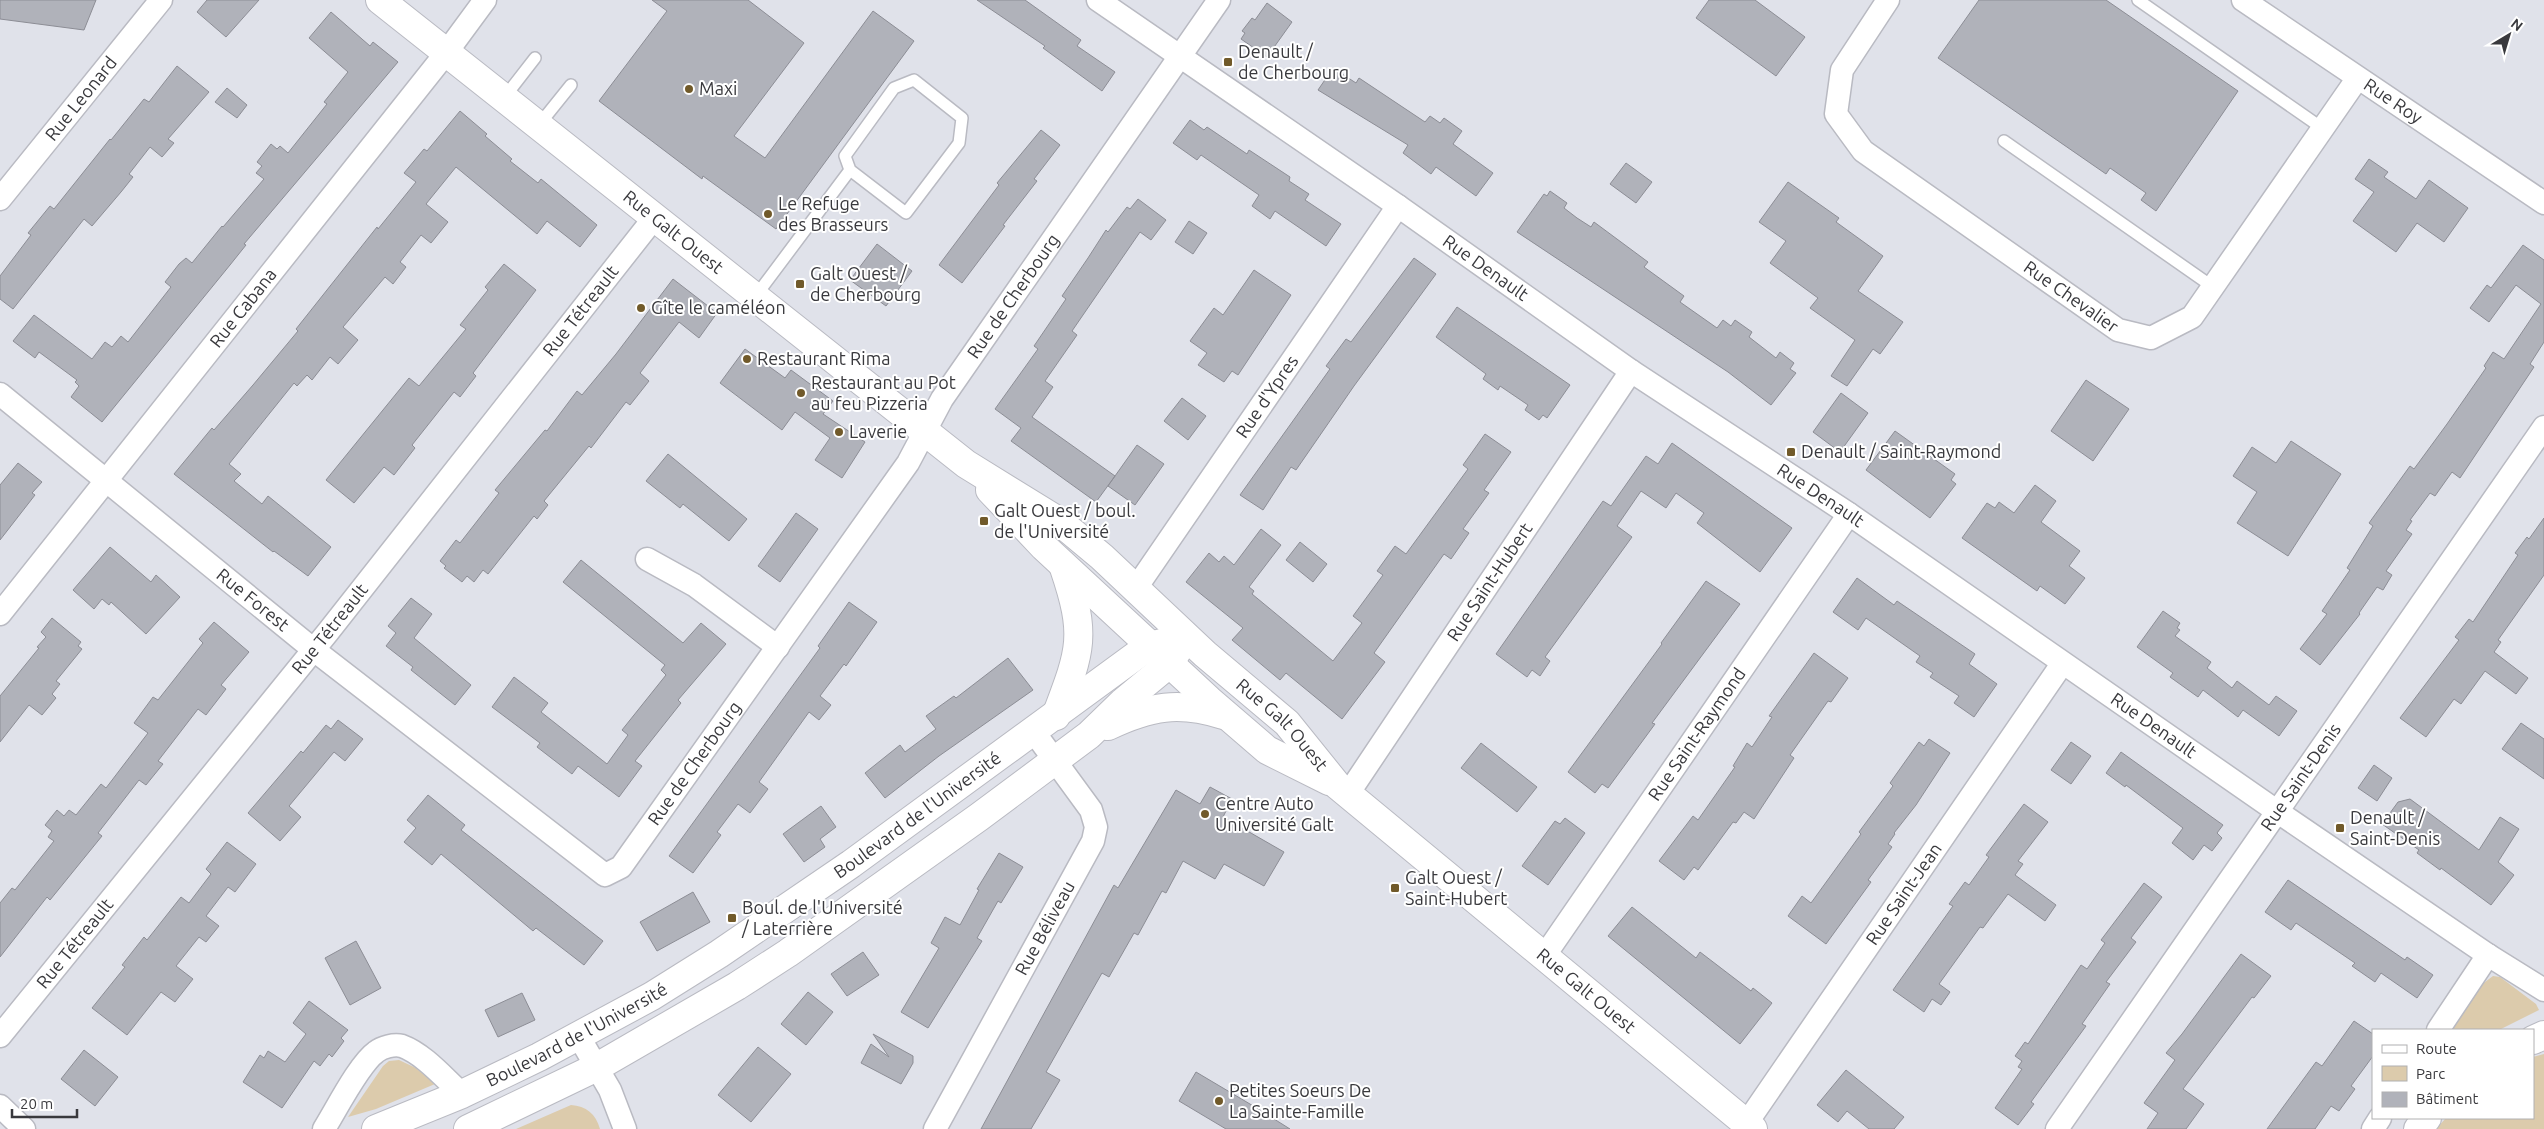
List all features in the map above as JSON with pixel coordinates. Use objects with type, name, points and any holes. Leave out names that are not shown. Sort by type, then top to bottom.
[{"type":"main road","name":"Rue Galt Ouest","points":[[380,0],[966,464],[1060,522],[1136,588],[1186,637],[1287,723],[1342,790]]},
{"type":"main road","name":"Rue Galt Ouest","points":[[966,464],[1062,564],[1149,646],[1267,750],[1342,790],[1545,955],[1750,1126]]},
{"type":"main road","points":[[1056,716],[1074,670],[1079,648],[1078,617],[1062,564]]},
{"type":"main road","points":[[1089,735],[1123,702],[1169,664],[1186,637]]},
{"type":"main road","name":"Boulevard de l'Université","points":[[376,1129],[462,1094],[579,1036],[652,996],[777,916],[1034,732],[1149,646],[1186,637]]},
{"type":"main road","points":[[1089,735],[1136,713],[1166,706],[1187,706],[1227,716]]},
{"type":"main road","name":"Boulevard de l'Université","points":[[468,1129],[596,1067],[694,1011],[788,953],[1089,735]]},
{"type":"main road","points":[[2418,1129],[2426,1119]]},
{"type":"street","name":"Rue Leonard","points":[[0,199],[161,0]]},
{"type":"street","name":"Rue Cabana","points":[[0,614],[446,52],[485,0]]},
{"type":"street","name":"Rue Denault","points":[[1098,0],[1398,206],[1631,371],[1849,514],[2062,664],[2488,956],[2544,990]]},
{"type":"street","name":"Rue de Cherbourg","points":[[605,876],[621,867],[908,463],[942,400],[1219,0]]},
{"type":"street","name":"Rue Chevalier","points":[[1888,0],[1842,70],[1836,114],[1863,151],[2118,330],[2151,338],[2192,317],[2357,79]]},
{"type":"street","name":"Rue Roy","points":[[2243,0],[2357,79],[2544,203]]},
{"type":"street","name":"Rue d'Ypres","points":[[1136,588],[1398,206]]},
{"type":"street","name":"Rue Tétreault","points":[[0,1036],[314,650],[654,218]]},
{"type":"street","name":"Rue Saint-Hubert","points":[[1342,790],[1631,371]]},
{"type":"street","name":"Rue Forest","points":[[0,394],[314,650],[605,876]]},
{"type":"street","name":"Rue Saint-Denis","points":[[2057,1129],[2544,427]]},
{"type":"street","name":"Rue Saint-Raymond","points":[[1545,955],[1849,514]]},
{"type":"street","points":[[647,559],[694,586],[778,646]]},
{"type":"street","name":"Rue Saint-Jean","points":[[1750,1126],[2062,664]]},
{"type":"street","name":"Rue Béliveau","points":[[935,1129],[1093,840],[1096,827],[1091,810],[1034,732]]},
{"type":"street","points":[[2439,1029],[2488,956]]},
{"type":"street","points":[[579,1036],[620,1110],[626,1129]]},
{"type":"street","points":[[324,1129],[364,1066],[376,1052],[388,1046],[400,1046],[416,1054],[462,1094]]},
{"type":"street","points":[[0,1106],[24,1129]]},
{"type":"lane","points":[[2138,0],[2322,128]]},
{"type":"lane","points":[[504,98],[535,58]]},
{"type":"lane","points":[[914,80],[962,118],[959,143],[906,213],[850,170],[845,156],[894,88],[914,80]]},
{"type":"lane","points":[[538,126],[571,85]]},
{"type":"lane","points":[[2004,141],[2213,287]]},
{"type":"lane","points":[[755,297],[850,170]]},
{"type":"green space","points":[[2493,976],[2500,977],[2536,1004],[2539,1010],[2501,1029],[2451,1029],[2481,985]]},
{"type":"green space","points":[[2544,1054],[2544,1129],[2436,1129],[2445,1119],[2534,1119],[2534,1057]]},
{"type":"green space","points":[[399,1060],[416,1068],[435,1084],[376,1109],[348,1117],[383,1066],[389,1061]]},
{"type":"green space","points":[[571,1105],[581,1107],[590,1112],[596,1119],[600,1129],[516,1129]]},
{"type":"building","points":[[0,0],[96,0],[84,30],[0,19]]},
{"type":"building","points":[[207,0],[259,0],[226,37],[197,12]]},
{"type":"building","points":[[652,0],[748,0],[804,43],[734,136],[765,158],[873,11],[914,41],[776,229],[703,176],[702,179],[599,101],[667,11]]},
{"type":"building","points":[[977,0],[1025,0],[1081,40],[1077,46],[1115,72],[1102,91],[1043,48],[1045,46]]},
{"type":"building","points":[[1709,0],[1755,0],[1805,37],[1776,76],[1696,18]]},
{"type":"building","points":[[1979,0],[2106,0],[2238,91],[2156,211],[2141,200],[2146,193],[2110,168],[2106,174],[1938,58]]},
{"type":"building","points":[[1267,3],[1292,22],[1267,57],[1241,39],[1245,33],[1242,31],[1252,18],[1255,20]]},
{"type":"building","points":[[331,12],[370,46],[373,42],[398,62],[244,244],[246,245],[102,422],[71,397],[79,386],[75,382],[77,380],[39,352],[35,358],[13,341],[34,315],[92,359],[105,342],[112,347],[121,336],[128,342],[171,287],[165,282],[179,264],[186,258],[192,263],[264,179],[256,173],[262,166],[257,162],[271,144],[277,149],[280,146],[288,153],[327,104],[324,102],[348,72],[309,38]]},
{"type":"building","points":[[177,66],[209,92],[168,139],[174,143],[162,157],[150,147],[129,174],[133,177],[121,192],[92,226],[84,219],[13,309],[0,299],[0,276],[31,235],[28,233],[50,206],[54,209],[144,99],[149,102]]},
{"type":"building","points":[[1333,68],[1356,83],[1359,78],[1425,122],[1430,116],[1440,123],[1444,118],[1462,131],[1453,144],[1493,173],[1476,196],[1436,167],[1431,174],[1403,153],[1408,145],[1318,90]]},
{"type":"building","points":[[227,88],[247,105],[237,118],[215,102]]},
{"type":"building","points":[[460,111],[512,159],[510,161],[538,183],[541,179],[597,225],[580,247],[547,221],[537,234],[456,167],[426,204],[448,222],[431,243],[421,235],[400,262],[406,267],[393,284],[385,277],[343,327],[358,340],[338,364],[330,357],[312,380],[307,375],[297,386],[294,383],[229,464],[241,474],[234,481],[262,504],[268,496],[331,547],[308,576],[273,552],[174,474],[298,331],[296,329],[377,227],[378,229],[416,182],[404,173],[424,149],[427,151]]},
{"type":"building","points":[[1190,120],[1204,130],[1207,127],[1247,154],[1249,150],[1290,177],[1289,181],[1309,194],[1305,200],[1341,224],[1326,246],[1275,211],[1270,219],[1252,206],[1259,195],[1201,155],[1197,160],[1173,143]]},
{"type":"building","points":[[1041,130],[1060,145],[1034,179],[1037,181],[962,283],[939,265],[999,185],[997,183]]},
{"type":"building","points":[[2369,159],[2388,172],[2384,177],[2416,199],[2429,180],[2468,208],[2444,242],[2417,223],[2396,252],[2353,221],[2374,192],[2355,179]]},
{"type":"building","points":[[1626,163],[1652,182],[1636,203],[1610,184]]},
{"type":"building","points":[[1788,182],[1839,218],[1836,222],[1883,256],[1858,291],[1903,322],[1880,354],[1873,349],[1847,386],[1831,376],[1855,340],[1810,308],[1818,298],[1770,263],[1786,241],[1759,222]]},
{"type":"building","points":[[1550,191],[1567,203],[1564,208],[1577,218],[1591,227],[1594,222],[1648,262],[1644,267],[1684,296],[1680,302],[1717,328],[1723,320],[1731,326],[1735,320],[1752,332],[1749,337],[1776,358],[1780,352],[1794,363],[1790,369],[1796,373],[1771,405],[1728,372],[1517,232],[1544,194],[1547,196]]},
{"type":"building","points":[[1138,199],[1166,220],[1151,240],[1140,232],[1072,331],[1077,335],[1045,381],[1053,387],[1032,417],[1115,476],[1096,502],[1011,441],[1021,428],[995,409],[1038,349],[1034,346],[1066,299],[1062,296],[1106,230],[1108,232],[1127,207],[1130,209]]},
{"type":"building","points":[[1189,221],[1207,233],[1193,254],[1175,242]]},
{"type":"building","points":[[877,244],[912,271],[886,306],[850,280]]},
{"type":"building","points":[[2523,245],[2544,260],[2544,342],[2530,364],[2534,367],[2460,478],[2452,472],[2435,496],[2430,493],[2410,520],[2412,521],[2406,530],[2412,534],[2386,571],[2392,575],[2383,590],[2377,587],[2360,614],[2320,665],[2300,649],[2327,614],[2322,611],[2350,570],[2347,568],[2373,526],[2369,523],[2410,466],[2414,469],[2447,424],[2486,368],[2484,366],[2493,352],[2504,359],[2541,304],[2516,285],[2489,322],[2470,308],[2487,285],[2491,288]]},
{"type":"building","points":[[1414,258],[1436,274],[1354,386],[1296,470],[1291,467],[1263,510],[1240,495],[1330,369],[1326,366],[1346,339],[1351,342]]},
{"type":"building","points":[[504,264],[536,290],[473,373],[476,376],[460,397],[454,392],[412,445],[415,448],[394,475],[384,467],[354,503],[326,480],[409,378],[419,386],[466,329],[460,325],[488,290],[485,287]]},
{"type":"building","points":[[1254,270],[1291,295],[1238,375],[1232,371],[1224,382],[1198,365],[1207,353],[1190,341],[1214,308],[1223,315]]},
{"type":"building","points":[[673,279],[717,313],[699,338],[679,322],[640,373],[649,381],[630,405],[626,402],[591,448],[589,446],[544,501],[548,505],[537,519],[534,516],[488,574],[483,570],[474,582],[467,576],[462,582],[444,568],[446,566],[440,561],[456,540],[460,543],[499,493],[495,490],[545,430],[547,431],[577,391],[582,395]]},
{"type":"building","points":[[1457,307],[1570,385],[1547,418],[1543,415],[1539,420],[1525,410],[1528,405],[1500,386],[1498,390],[1483,379],[1486,374],[1436,337]]},
{"type":"building","points":[[745,349],[785,378],[791,370],[833,401],[823,414],[865,442],[842,478],[815,460],[830,438],[795,412],[782,430],[720,383]]},
{"type":"building","points":[[2086,380],[2129,409],[2093,461],[2051,431]]},
{"type":"building","points":[[1841,393],[1868,413],[1840,452],[1813,432]]},
{"type":"building","points":[[1182,398],[1206,416],[1188,440],[1164,421]]},
{"type":"building","points":[[1895,431],[1955,474],[1951,480],[1956,484],[1930,518],[1866,470]]},
{"type":"building","points":[[1485,434],[1511,452],[1484,490],[1489,493],[1463,529],[1469,533],[1451,559],[1444,554],[1374,653],[1385,662],[1342,719],[1286,673],[1280,680],[1232,640],[1243,628],[1186,582],[1209,553],[1219,562],[1224,556],[1234,565],[1261,529],[1281,545],[1249,587],[1254,591],[1252,594],[1333,661],[1362,623],[1353,616],[1383,575],[1377,571],[1395,546],[1406,554],[1468,469],[1463,465]]},
{"type":"building","points":[[2291,441],[2341,474],[2288,556],[2237,523],[2257,492],[2233,476],[2252,447],[2276,463]]},
{"type":"building","points":[[1672,443],[1792,528],[1760,572],[1697,523],[1704,513],[1676,493],[1666,508],[1641,491],[1617,526],[1632,537],[1545,657],[1550,661],[1540,676],[1532,670],[1527,677],[1496,654],[1603,501],[1611,506],[1646,456],[1658,464]]},
{"type":"building","points":[[1137,445],[1164,464],[1135,505],[1108,486]]},
{"type":"building","points":[[668,454],[747,519],[729,541],[683,504],[680,508],[646,481]]},
{"type":"building","points":[[18,463],[42,482],[32,493],[35,495],[0,540],[0,485]]},
{"type":"building","points":[[2035,485],[2056,501],[2041,522],[2080,551],[2069,566],[2085,578],[2065,604],[2040,586],[2037,591],[1962,538],[1987,503],[1995,508],[1999,502],[2014,513]]},
{"type":"building","points":[[796,513],[818,529],[780,582],[758,566]]},
{"type":"building","points":[[2544,518],[2544,575],[2498,640],[2501,642],[2494,652],[2528,678],[2516,694],[2485,671],[2461,704],[2454,699],[2426,737],[2400,718],[2459,640],[2455,637],[2469,619],[2473,622],[2518,555],[2515,553],[2527,537],[2529,539]]},
{"type":"building","points":[[1300,542],[1327,564],[1313,582],[1286,560]]},
{"type":"building","points":[[110,547],[151,582],[156,575],[180,597],[146,634],[111,602],[109,605],[102,599],[94,609],[73,590]]},
{"type":"building","points":[[581,560],[683,643],[701,623],[726,644],[678,700],[681,703],[635,761],[642,766],[619,797],[578,766],[572,774],[537,747],[540,743],[492,707],[514,677],[548,703],[541,712],[607,764],[628,735],[622,730],[666,675],[661,670],[665,665],[563,582]]},
{"type":"building","points":[[1857,578],[1894,605],[1897,601],[1975,654],[1969,664],[1997,684],[1974,717],[1954,703],[1959,696],[1930,677],[1933,673],[1916,662],[1920,656],[1866,618],[1858,630],[1833,612]]},
{"type":"building","points":[[1706,581],[1740,604],[1652,723],[1655,724],[1608,788],[1602,784],[1595,793],[1568,772]]},
{"type":"building","points":[[411,598],[432,614],[414,638],[471,685],[455,705],[411,670],[413,667],[386,646],[396,633],[388,626]]},
{"type":"building","points":[[849,602],[877,622],[846,666],[844,664],[820,696],[831,705],[819,720],[809,712],[759,782],[768,789],[750,813],[738,804],[717,832],[721,835],[693,873],[669,856],[820,648],[818,646]]},
{"type":"building","points":[[2163,611],[2180,623],[2177,628],[2180,630],[2175,636],[2211,662],[2207,668],[2232,688],[2237,681],[2269,705],[2276,696],[2297,711],[2279,736],[2243,710],[2238,717],[2203,690],[2198,697],[2170,677],[2173,673],[2137,647]]},
{"type":"building","points":[[52,618],[81,642],[78,646],[82,649],[56,681],[60,684],[52,694],[56,698],[42,715],[29,705],[0,742],[0,696],[39,648],[37,647],[46,637],[41,632]]},
{"type":"building","points":[[214,622],[249,652],[221,685],[226,689],[206,715],[198,709],[158,761],[163,764],[146,785],[139,780],[98,833],[102,836],[50,900],[47,897],[0,957],[0,903],[12,888],[15,890],[54,841],[48,837],[52,831],[45,825],[57,810],[64,816],[69,810],[76,815],[101,784],[106,788],[148,733],[134,723],[153,697],[158,700],[203,643],[199,639]]},
{"type":"building","points":[[1814,653],[1848,678],[1831,702],[1828,701],[1790,755],[1794,758],[1754,819],[1744,812],[1736,823],[1733,822],[1698,870],[1694,867],[1684,880],[1659,861],[1693,816],[1698,820],[1735,767],[1733,766],[1747,743],[1752,747],[1772,717],[1769,716]]},
{"type":"building","points":[[1008,658],[1033,690],[939,756],[885,798],[865,773],[900,745],[905,752],[936,729],[926,716],[954,696],[956,698]]},
{"type":"building","points":[[338,720],[363,739],[345,761],[334,752],[289,806],[301,817],[280,841],[248,813],[326,725],[331,729]]},
{"type":"building","points":[[2521,723],[2544,739],[2544,779],[2502,749]]},
{"type":"building","points":[[1929,739],[1950,753],[1916,805],[1894,833],[1888,844],[1892,847],[1868,880],[1871,882],[1826,944],[1788,916],[1802,896],[1811,903],[1861,834],[1859,832],[1893,786],[1890,783],[1919,742],[1924,746]]},
{"type":"building","points":[[2071,742],[2091,756],[2071,784],[2051,770]]},
{"type":"building","points":[[1481,743],[1537,787],[1517,812],[1461,768]]},
{"type":"building","points":[[2121,752],[2223,825],[2217,833],[2222,838],[2212,851],[2204,845],[2193,860],[2172,843],[2183,828],[2126,785],[2125,787],[2106,773]]},
{"type":"building","points":[[2374,765],[2392,778],[2377,801],[2358,788]]},
{"type":"building","points":[[1210,787],[1232,799],[1223,817],[1284,852],[1264,886],[1224,864],[1215,879],[1183,861],[1166,893],[1162,891],[1138,935],[1134,933],[1109,977],[1102,973],[1046,1072],[1060,1080],[1031,1129],[981,1129],[1114,885],[1118,888],[1176,790],[1200,804]]},
{"type":"building","points":[[428,795],[465,825],[461,830],[603,941],[584,965],[536,928],[533,931],[441,854],[432,865],[404,842],[416,828],[407,820]]},
{"type":"building","points":[[2410,799],[2479,850],[2500,817],[2519,829],[2498,862],[2514,875],[2491,905],[2441,868],[2440,870],[2417,853],[2419,850],[2382,824],[2398,802]]},
{"type":"building","points":[[2024,804],[2048,822],[2018,861],[2023,864],[2015,875],[2056,905],[2045,921],[2008,894],[1983,928],[1980,927],[1939,984],[1950,992],[1941,1005],[1932,999],[1924,1012],[1893,990],[1953,906],[1949,904],[1965,882],[1969,885],[1989,857],[1986,855]]},
{"type":"building","points":[[821,806],[836,827],[820,839],[825,847],[804,862],[783,834]]},
{"type":"building","points":[[1565,818],[1585,833],[1548,885],[1522,866],[1555,821],[1560,824]]},
{"type":"building","points":[[227,842],[256,864],[235,892],[228,887],[206,916],[219,926],[206,942],[199,937],[176,966],[193,979],[175,1002],[161,992],[127,1035],[92,1008],[125,967],[122,965],[144,937],[147,940],[181,897],[189,903],[211,874],[206,869]]},
{"type":"building","points":[[999,853],[1023,867],[1001,903],[998,901],[977,938],[982,941],[928,1028],[901,1012],[939,948],[931,943],[945,917],[960,925],[979,890],[977,889]]},
{"type":"building","points":[[2288,880],[2405,960],[2407,957],[2433,975],[2417,998],[2381,973],[2375,982],[2352,966],[2355,963],[2296,923],[2291,930],[2265,912]]},
{"type":"building","points":[[2144,883],[2162,897],[2131,938],[2136,942],[2106,982],[2110,984],[2082,1024],[2086,1026],[2031,1102],[2034,1104],[2018,1125],[1995,1108],[2022,1069],[2018,1067],[2022,1061],[2015,1056],[2025,1042],[2028,1044],[2081,965],[2087,969],[2105,943],[2101,940]]},
{"type":"building","points":[[693,892],[710,922],[657,951],[640,922]]},
{"type":"building","points":[[1632,907],[1696,958],[1700,952],[1751,991],[1753,988],[1772,1003],[1740,1044],[1608,936]]},
{"type":"building","points":[[356,941],[381,988],[350,1005],[325,958]]},
{"type":"building","points":[[863,952],[879,975],[847,996],[831,974]]},
{"type":"building","points":[[2241,954],[2271,976],[2254,998],[2252,997],[2183,1089],[2204,1104],[2186,1129],[2147,1129],[2158,1113],[2144,1103],[2175,1060],[2166,1053]]},
{"type":"building","points":[[808,992],[833,1012],[806,1045],[781,1024]]},
{"type":"building","points":[[522,993],[535,1020],[498,1037],[485,1010]]},
{"type":"building","points":[[309,1001],[348,1030],[341,1038],[344,1041],[332,1057],[329,1054],[320,1066],[314,1061],[282,1108],[243,1082],[260,1055],[264,1058],[268,1051],[285,1062],[306,1034],[293,1023]]},
{"type":"building","points":[[2354,1021],[2372,1033],[2372,1057],[2351,1086],[2355,1089],[2339,1111],[2331,1106],[2315,1129],[2267,1129],[2316,1062],[2322,1066]]},
{"type":"building","points":[[873,1034],[913,1056],[913,1063],[901,1084],[861,1063],[871,1044],[889,1057]]},
{"type":"building","points":[[758,1047],[791,1074],[751,1122],[718,1095]]},
{"type":"building","points":[[84,1050],[118,1077],[95,1106],[61,1079]]},
{"type":"building","points":[[1846,1070],[1904,1117],[1894,1129],[1869,1129],[1847,1111],[1838,1122],[1817,1105]]},
{"type":"building","name":"Petites Soeurs De La Sainte-Famille","points":[[1196,1072],[1290,1129],[1226,1129],[1179,1101]]},
{"type":"place","name":"Denault / de Cherbourg","points":[[1228,62]]},
{"type":"place","name":"Maxi","points":[[689,89]]},
{"type":"place","name":"Le Refuge des Brasseurs","points":[[768,214]]},
{"type":"place","name":"Galt Ouest / de Cherbourg","points":[[800,284]]},
{"type":"place","name":"Gîte le caméléon","points":[[641,308]]},
{"type":"place","name":"Restaurant Rima","points":[[747,359]]},
{"type":"place","name":"Restaurant au Pot au feu Pizzeria","points":[[801,393]]},
{"type":"place","name":"Laverie","points":[[839,432]]},
{"type":"place","name":"Denault / Saint-Raymond","points":[[1791,452]]},
{"type":"place","name":"Galt Ouest / boul. de l'Université","points":[[984,521]]},
{"type":"place","name":"Centre Auto Université Galt","points":[[1205,814]]},
{"type":"place","name":"Denault / Saint-Denis","points":[[2340,828]]},
{"type":"place","name":"Galt Ouest / Saint-Hubert","points":[[1395,888]]},
{"type":"place","name":"Boul. de l'Université / Laterrière","points":[[732,918]]},
{"type":"place","name":"Petites Soeurs De La Sainte-Famille","points":[[1219,1101]]}]
